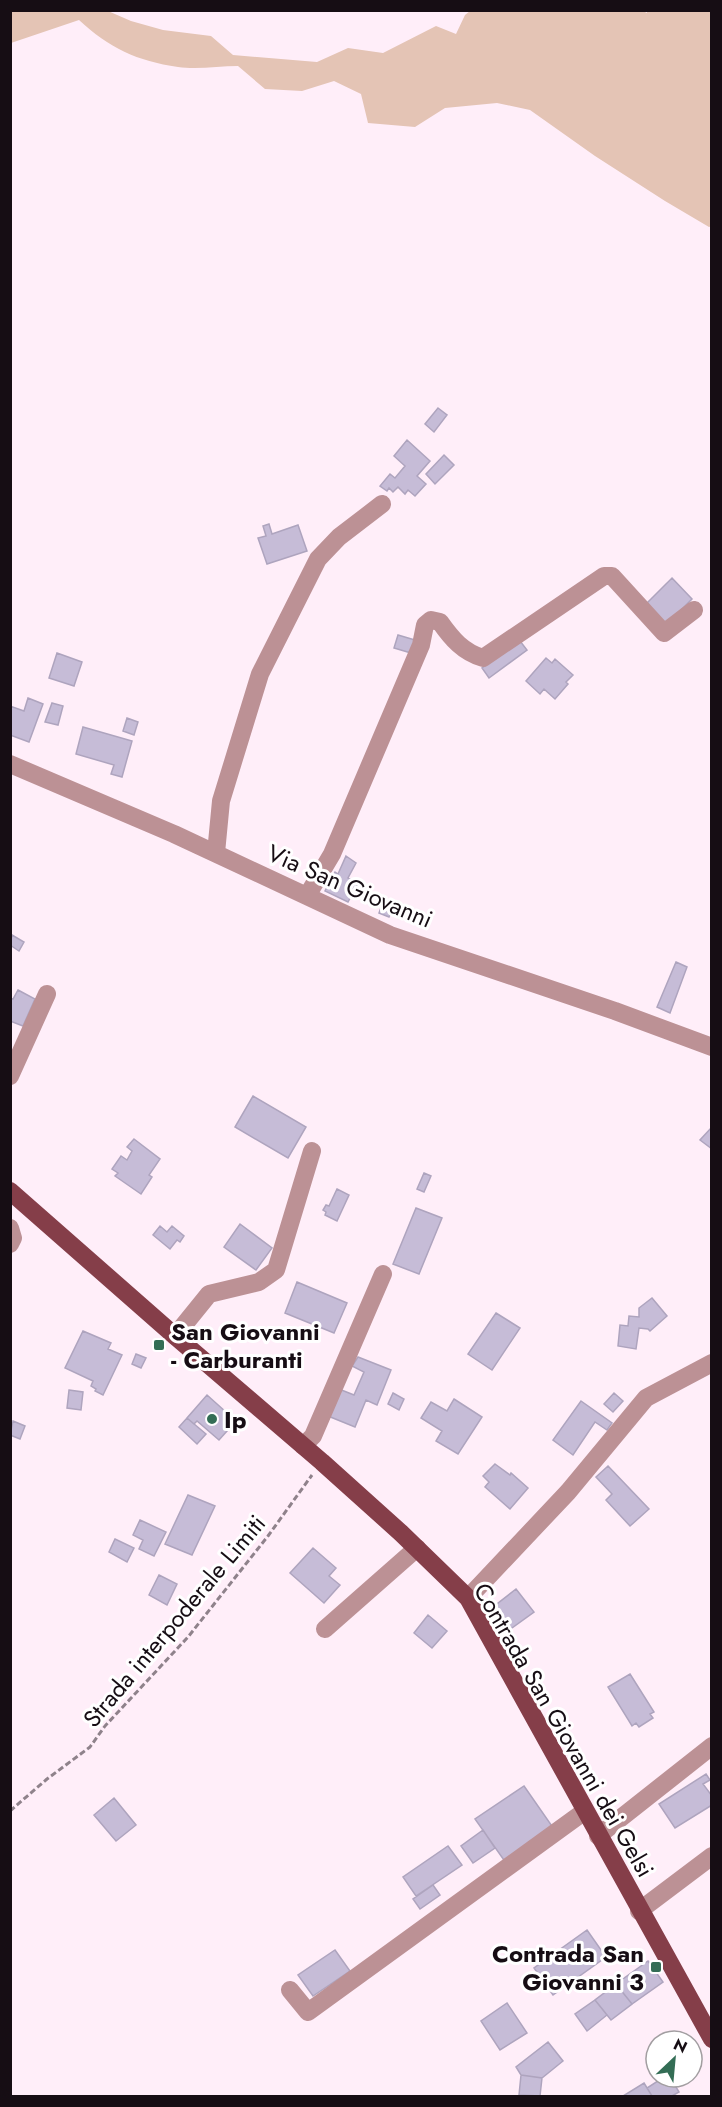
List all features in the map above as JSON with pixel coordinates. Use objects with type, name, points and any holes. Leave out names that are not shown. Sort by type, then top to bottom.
[{"type":"main road","name":"Contrada San Giovanni dei Gelsi","points":[[10,1191],[322,1462],[417,1548],[468,1598],[711,2039]]},
{"type":"street","points":[[216,853],[221,801],[260,674],[318,559],[339,537],[382,504]]},
{"type":"street","points":[[307,896],[332,854],[421,645],[425,625],[431,620],[440,622],[451,638],[469,654],[483,658],[604,576],[612,576],[664,633],[694,610]]},
{"type":"street","name":"Via San Giovanni","points":[[10,764],[216,853],[390,935],[593,1003],[711,1047]]},
{"type":"street","points":[[10,1076],[47,994]]},
{"type":"street","points":[[175,1336],[209,1294],[259,1282],[276,1270],[312,1151]]},
{"type":"street","points":[[10,1228],[13,1238],[10,1244]]},
{"type":"street","points":[[303,1446],[313,1436],[383,1274]]},
{"type":"street","points":[[468,1598],[568,1492],[646,1398],[711,1363]]},
{"type":"street","points":[[325,1629],[417,1548]]},
{"type":"street","points":[[598,1836],[711,1746]]},
{"type":"street","points":[[290,1990],[308,2012],[585,1811]]},
{"type":"street","points":[[639,1911],[711,1856]]},
{"type":"path","name":"Strada interpoderale Limiti","points":[[10,1811],[47,1779],[90,1747],[105,1726],[188,1638],[268,1536],[322,1462]]},
{"type":"shaded area","points":[[647,10],[711,11],[712,226],[709,227],[595,156],[530,110],[497,103],[445,108],[415,127],[368,123],[361,94],[334,81],[302,91],[265,89],[238,66],[185,68],[137,57],[113,46],[79,20],[11,43],[11,11],[108,11],[131,21],[163,30],[211,36],[233,55],[317,62],[348,48],[383,53],[436,26],[456,34],[465,15],[470,11],[643,11],[647,13]]},
{"type":"building","points":[[438,408],[447,415],[434,432],[425,424]]},
{"type":"building","points":[[407,440],[430,461],[417,476],[426,484],[415,496],[408,490],[405,494],[398,487],[393,492],[389,488],[387,491],[380,486],[390,474],[395,478],[405,466],[394,456]]},
{"type":"building","points":[[444,455],[454,465],[435,484],[426,474]]},
{"type":"building","points":[[269,524],[272,534],[298,525],[307,551],[267,564],[258,538],[266,536],[263,526]]},
{"type":"building","points":[[672,578],[692,599],[664,627],[644,606]]},
{"type":"building","points":[[398,635],[415,640],[411,653],[394,648]]},
{"type":"building","points":[[520,641],[527,650],[489,678],[482,668]]},
{"type":"building","points":[[57,653],[82,662],[74,686],[49,678]]},
{"type":"building","points":[[546,658],[552,663],[555,659],[573,675],[555,699],[544,689],[540,694],[526,681]]},
{"type":"building","points":[[28,698],[43,704],[29,742],[10,735],[10,706],[24,711]]},
{"type":"building","points":[[52,703],[63,706],[58,725],[45,722]]},
{"type":"building","points":[[127,718],[138,722],[134,735],[123,731]]},
{"type":"building","points":[[83,727],[132,741],[122,777],[111,774],[114,765],[76,754]]},
{"type":"building","points":[[346,856],[356,863],[348,878],[358,883],[348,902],[325,891],[335,872],[338,874]]},
{"type":"building","points":[[383,902],[393,907],[389,917],[379,913]]},
{"type":"building","points":[[12,935],[24,942],[19,951],[10,945]]},
{"type":"building","points":[[676,962],[687,967],[670,1013],[657,1007]]},
{"type":"building","points":[[18,990],[35,999],[23,1026],[10,1021],[10,998],[13,999]]},
{"type":"building","points":[[253,1096],[306,1127],[288,1158],[235,1127]]},
{"type":"building","points":[[712,1129],[712,1149],[700,1140]]},
{"type":"building","points":[[134,1139],[160,1159],[149,1175],[152,1177],[141,1194],[115,1176],[118,1173],[112,1169],[121,1156],[127,1160],[132,1151],[127,1147]]},
{"type":"building","points":[[424,1173],[431,1176],[424,1192],[417,1189]]},
{"type":"building","points":[[337,1189],[349,1195],[337,1221],[325,1215],[326,1212],[323,1210],[326,1205],[329,1206]]},
{"type":"building","points":[[416,1208],[442,1218],[419,1274],[393,1264]]},
{"type":"building","points":[[240,1224],[272,1248],[256,1270],[224,1247]]},
{"type":"building","points":[[160,1226],[167,1232],[172,1226],[184,1236],[180,1242],[177,1240],[170,1249],[153,1235]]},
{"type":"building","points":[[297,1282],[347,1303],[334,1333],[285,1313]]},
{"type":"building","points":[[652,1298],[667,1316],[650,1331],[639,1328],[636,1349],[618,1346],[620,1325],[628,1326],[629,1316],[639,1317],[639,1308]]},
{"type":"building","points":[[496,1313],[520,1328],[492,1370],[468,1354]]},
{"type":"building","points":[[83,1331],[111,1343],[108,1349],[122,1355],[103,1395],[91,1386],[93,1381],[65,1368]]},
{"type":"building","points":[[136,1354],[146,1358],[141,1368],[132,1364]]},
{"type":"building","points":[[358,1357],[391,1370],[377,1405],[366,1400],[355,1427],[328,1416],[339,1389],[354,1395],[364,1372],[352,1366]]},
{"type":"building","points":[[69,1390],[83,1392],[81,1410],[67,1408]]},
{"type":"building","points":[[393,1393],[404,1399],[399,1410],[388,1404]]},
{"type":"building","points":[[614,1393],[623,1401],[613,1412],[604,1404]]},
{"type":"building","points":[[207,1395],[236,1421],[219,1440],[197,1421],[194,1424],[187,1418]]},
{"type":"building","points":[[454,1399],[482,1417],[458,1454],[436,1441],[442,1431],[421,1418],[431,1402],[447,1411]]},
{"type":"building","points":[[581,1401],[612,1423],[607,1430],[595,1422],[573,1455],[553,1440]]},
{"type":"building","points":[[187,1418],[206,1434],[197,1444],[179,1427]]},
{"type":"building","points":[[13,1421],[25,1426],[20,1439],[10,1435]]},
{"type":"building","points":[[495,1464],[510,1475],[511,1473],[528,1488],[510,1509],[485,1487],[489,1482],[483,1476]]},
{"type":"building","points":[[608,1466],[649,1509],[630,1526],[606,1500],[612,1494],[596,1477]]},
{"type":"building","points":[[188,1495],[215,1506],[192,1555],[165,1544]]},
{"type":"building","points":[[140,1520],[166,1532],[154,1556],[139,1549],[143,1540],[133,1535]]},
{"type":"building","points":[[115,1539],[134,1548],[127,1562],[109,1552]]},
{"type":"building","points":[[313,1548],[336,1568],[329,1576],[340,1585],[324,1603],[290,1573]]},
{"type":"building","points":[[159,1575],[177,1584],[167,1605],[149,1595]]},
{"type":"building","points":[[516,1589],[534,1612],[505,1633],[488,1611]]},
{"type":"building","points":[[428,1615],[447,1631],[432,1648],[414,1633]]},
{"type":"building","points":[[630,1674],[654,1712],[650,1714],[653,1718],[639,1727],[636,1723],[632,1726],[608,1687]]},
{"type":"building","points":[[706,1774],[710,1780],[703,1784],[712,1796],[712,1805],[675,1828],[659,1804]]},
{"type":"building","points":[[524,1786],[554,1829],[506,1863],[475,1819]]},
{"type":"building","points":[[114,1798],[136,1825],[116,1841],[94,1815]]},
{"type":"building","points":[[483,1830],[495,1848],[473,1863],[461,1846]]},
{"type":"building","points":[[448,1846],[462,1865],[416,1896],[403,1877]]},
{"type":"building","points":[[433,1885],[440,1895],[420,1909],[413,1899]]},
{"type":"building","points":[[587,1930],[606,1957],[553,1995],[534,1968]]},
{"type":"building","points":[[335,1950],[350,1971],[313,1996],[298,1975]]},
{"type":"building","points":[[648,1961],[663,1982],[632,2004],[616,1984]]},
{"type":"building","points":[[616,1984],[632,2004],[611,2020],[595,2000]]},
{"type":"building","points":[[595,2000],[607,2015],[587,2031],[575,2014]]},
{"type":"building","points":[[507,2003],[527,2033],[500,2050],[481,2021]]},
{"type":"building","points":[[548,2042],[563,2061],[542,2078],[521,2075],[516,2067]]},
{"type":"building","points":[[521,2075],[542,2078],[540,2096],[519,2095]]},
{"type":"building","points":[[644,2083],[644,2089],[648,2089],[652,2096],[623,2096]]},
{"type":"building","points":[[648,2089],[677,2089],[679,2092],[672,2096],[652,2096]]},
{"type":"place","name":"San Giovanni - Carburanti","points":[[159,1345]]},
{"type":"place","name":"Ip","points":[[212,1419]]},
{"type":"place","name":"Contrada San Giovanni 3","points":[[656,1967]]}]
